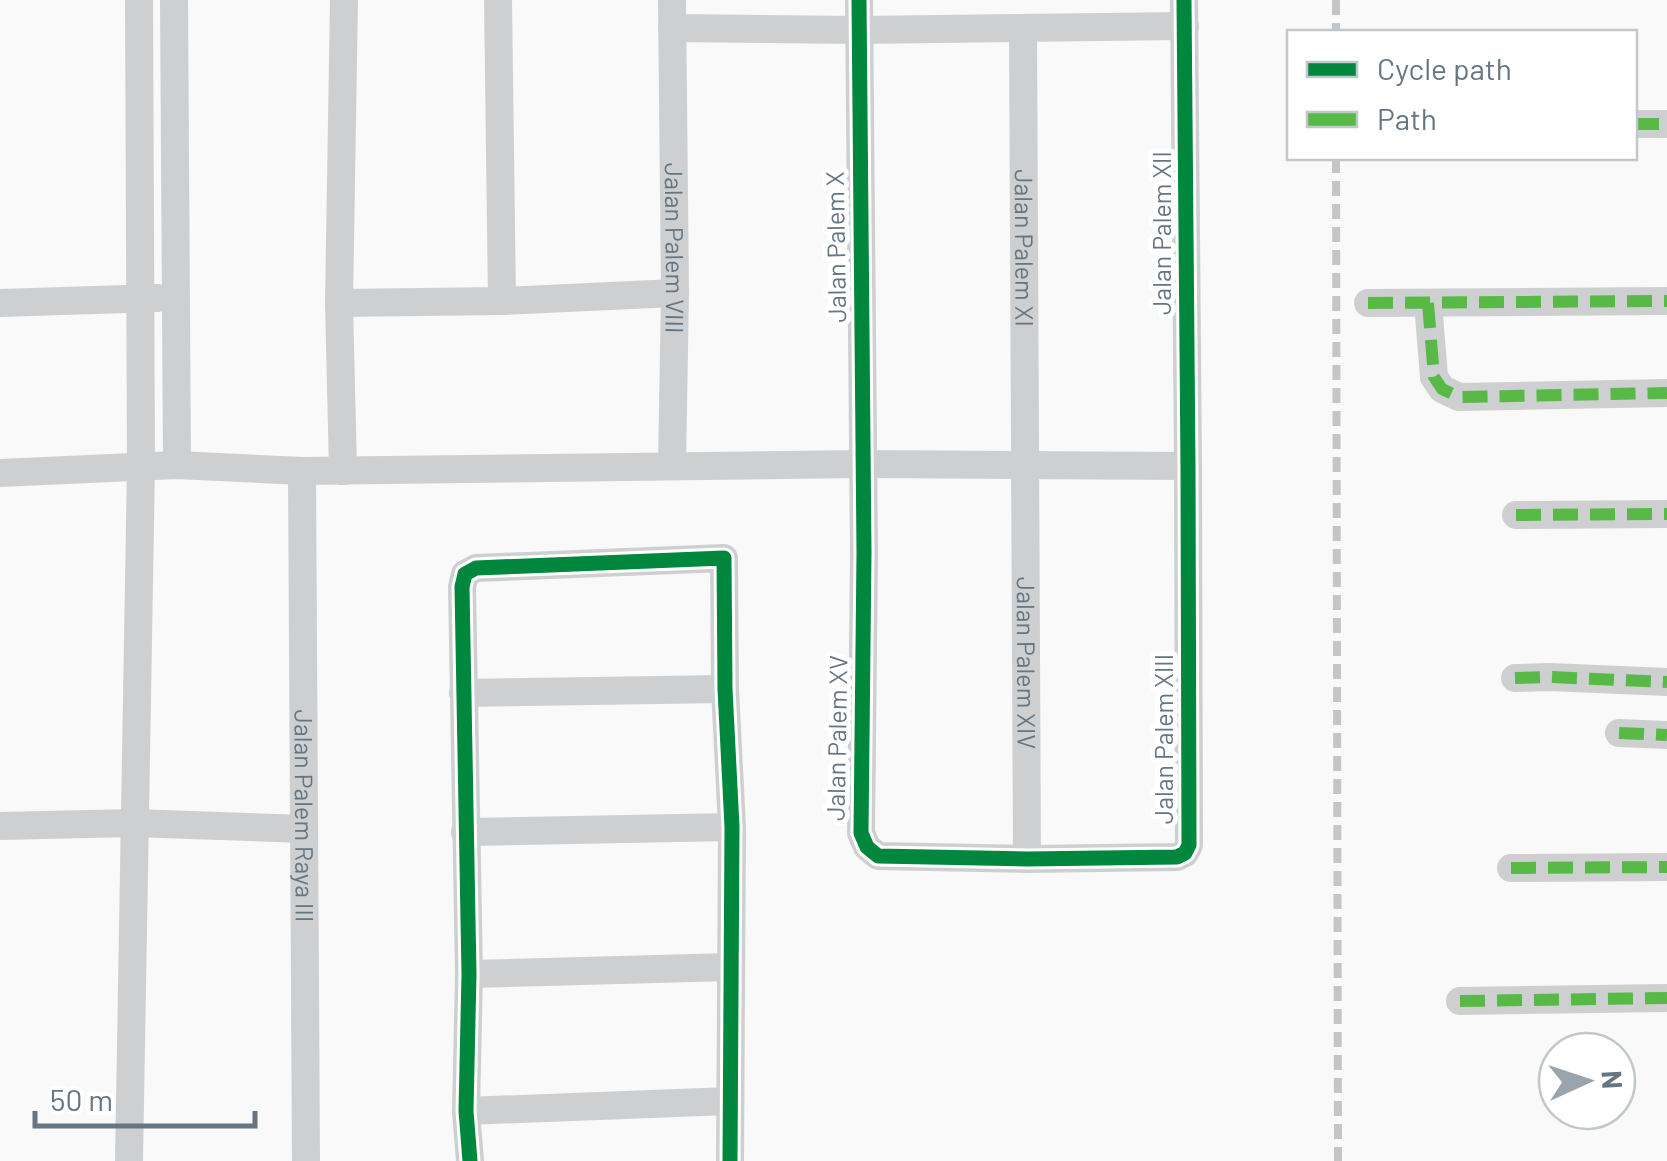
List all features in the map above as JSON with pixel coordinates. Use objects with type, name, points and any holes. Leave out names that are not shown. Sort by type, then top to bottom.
[{"type":"street","points":[[128,1161],[140,466],[139,0]]},
{"type":"street","points":[[174,0],[176,465]]},
{"type":"street","points":[[343,470],[339,303],[344,0]]},
{"type":"street","points":[[498,0],[502,301]]},
{"type":"street","name":"Jalan Palem X","points":[[859,0],[864,464]]},
{"type":"street","points":[[672,14],[859,30],[1023,28],[1185,13]]},
{"type":"street","name":"Jalan Palem XII","points":[[1185,13],[1188,466]]},
{"type":"street","name":"Jalan Palem VIII","points":[[672,14],[676,293],[672,465]]},
{"type":"street","name":"Jalan Palem XI","points":[[1023,28],[1026,466]]},
{"type":"street","points":[[1637,124],[1667,124]]},
{"type":"street","points":[[339,303],[676,293]]},
{"type":"street","points":[[0,304],[176,297]]},
{"type":"street","points":[[1368,304],[1667,301]]},
{"type":"street","points":[[1428,303],[1434,377],[1442,389],[1459,397],[1667,393]]},
{"type":"street","name":"Jalan Palem XV","points":[[864,464],[861,833],[866,847],[878,856],[1027,858]]},
{"type":"street","points":[[0,472],[176,465],[302,471],[672,465],[1188,466]]},
{"type":"street","name":"Jalan Palem XIV","points":[[1026,466],[1027,858]]},
{"type":"street","name":"Jalan Palem XIII","points":[[1027,858],[1177,857],[1189,845],[1188,466]]},
{"type":"street","name":"Jalan Palem Raya III","points":[[302,471],[306,1161]]},
{"type":"street","points":[[1516,516],[1667,514]]},
{"type":"street","points":[[470,1161],[466,1110],[469,974],[464,574],[476,568],[723,558],[732,828],[730,1161]]},
{"type":"street","points":[[1516,678],[1667,682]]},
{"type":"street","points":[[464,693],[725,689]]},
{"type":"street","points":[[1619,733],[1667,736]]},
{"type":"street","points":[[0,826],[134,824],[304,829]]},
{"type":"street","points":[[465,832],[732,828]]},
{"type":"street","points":[[1511,868],[1667,867]]},
{"type":"street","points":[[469,974],[730,967]]},
{"type":"street","points":[[1460,1001],[1667,998]]},
{"type":"street","points":[[466,1110],[729,1101]]},
{"type":"railway","points":[[1336,0],[1336,30]]},
{"type":"railway","points":[[1336,160],[1338,1161]]},
{"type":"marked path","points":[[1637,124],[1667,124]]},
{"type":"marked path","points":[[1368,303],[1667,301]]},
{"type":"marked path","points":[[1428,303],[1434,377],[1442,389],[1459,397],[1667,393]]},
{"type":"marked path","points":[[1516,515],[1667,514]]},
{"type":"marked path","points":[[1515,678],[1667,682]]},
{"type":"marked path","points":[[1619,733],[1667,735]]},
{"type":"marked path","points":[[1511,868],[1667,867]]},
{"type":"marked path","points":[[1460,1001],[1667,998]]},
{"type":"cycle path","points":[[859,0],[864,553],[861,833],[867,847],[878,856],[1027,859],[1177,857],[1189,845],[1184,0]]},
{"type":"cycle path","points":[[470,1161],[466,1111],[469,974],[462,587],[465,574],[476,568],[724,558],[732,827],[730,1161]]}]
